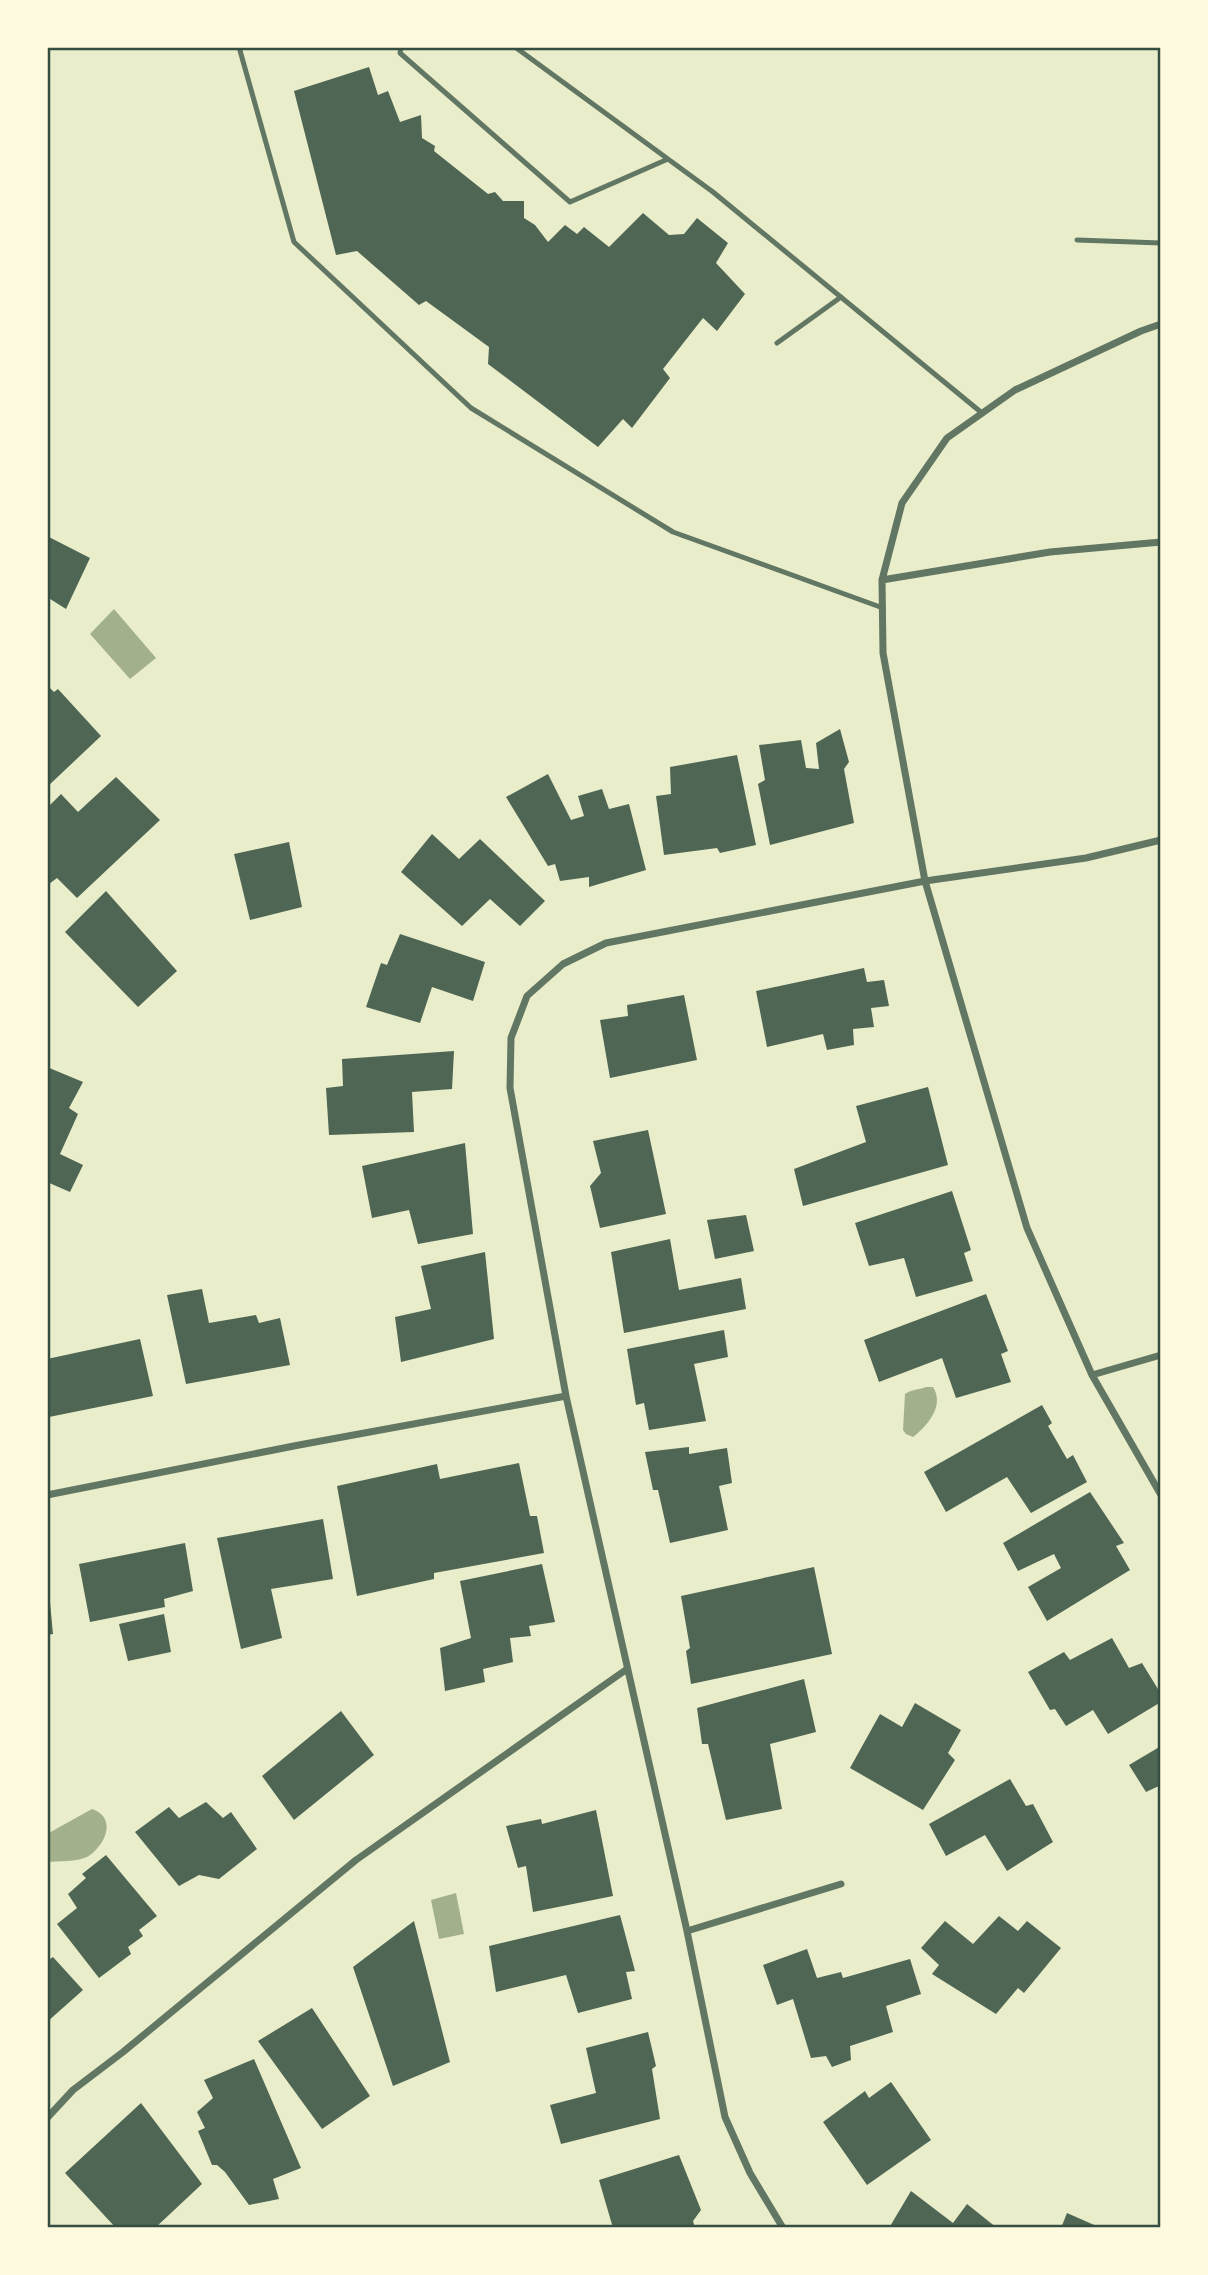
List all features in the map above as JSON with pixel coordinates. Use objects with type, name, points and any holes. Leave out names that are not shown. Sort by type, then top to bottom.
[{"type":"street","points":[[1161,324],[1140,331],[1015,390],[947,438],[902,503],[883,580],[883,653],[925,881],[1027,1228],[1092,1375],[1161,1495]]},
{"type":"street","points":[[883,580],[1050,552],[1161,542]]},
{"type":"street","points":[[783,2228],[750,2172],[725,2117],[687,1931],[566,1396],[510,1088],[511,1038],[527,996],[564,964],[606,943],[925,881],[1086,858],[1161,840]]},
{"type":"street","points":[[1092,1375],[1161,1355]]},
{"type":"street","points":[[47,1495],[566,1396]]},
{"type":"street","points":[[47,2118],[73,2090],[356,1860],[627,1669]]},
{"type":"street","points":[[687,1931],[841,1884]]},
{"type":"lane","points":[[239,47],[294,242],[471,408],[673,532],[883,608]]},
{"type":"lane","points":[[401,47],[400,53],[570,202],[668,159]]},
{"type":"lane","points":[[515,47],[713,192],[982,413]]},
{"type":"lane","points":[[1077,240],[1161,243]]},
{"type":"lane","points":[[777,343],[841,297]]},
{"type":"shaded area","points":[[114,609],[156,658],[130,679],[90,634]]},
{"type":"shaded area","points":[[933,1387],[936,1408],[929,1421],[913,1437],[903,1430],[905,1394]]},
{"type":"shaded area","points":[[92,1809],[100,1813],[107,1825],[99,1846],[83,1859],[47,1862],[47,1834]]},
{"type":"shaded area","points":[[456,1893],[464,1934],[439,1939],[431,1900]]},
{"type":"building","points":[[369,67],[378,95],[388,91],[400,122],[421,115],[422,138],[435,146],[434,151],[488,194],[495,192],[503,201],[524,201],[524,218],[535,225],[548,242],[565,225],[577,234],[584,227],[609,247],[643,213],[669,235],[684,234],[697,218],[728,243],[716,263],[745,294],[717,331],[703,318],[663,369],[670,378],[632,428],[623,419],[598,447],[488,364],[489,347],[426,301],[419,305],[357,251],[336,255],[294,91]]},
{"type":"building","points":[[47,536],[90,558],[66,609],[47,597]]},
{"type":"building","points":[[47,685],[54,692],[58,689],[101,736],[47,787]]},
{"type":"building","points":[[840,729],[849,762],[844,769],[854,823],[770,845],[758,784],[765,780],[759,745],[801,740],[806,768],[819,769],[816,743]]},
{"type":"building","points":[[737,755],[756,845],[720,853],[717,848],[664,855],[656,796],[671,794],[670,767]]},
{"type":"building","points":[[548,774],[571,820],[584,816],[578,796],[602,789],[609,809],[629,804],[646,870],[589,887],[589,877],[560,881],[555,864],[548,866],[506,797]]},
{"type":"building","points":[[116,777],[160,820],[77,898],[57,878],[47,883],[47,808],[61,794],[78,812]]},
{"type":"building","points":[[432,834],[459,859],[480,839],[545,901],[520,926],[490,899],[462,926],[401,872]]},
{"type":"building","points":[[289,842],[302,907],[250,920],[234,854]]},
{"type":"building","points":[[106,891],[177,971],[138,1007],[65,932]]},
{"type":"building","points":[[400,934],[485,962],[473,1001],[432,987],[420,1023],[366,1007],[381,963],[387,965]]},
{"type":"building","points":[[864,968],[867,982],[884,980],[889,1006],[871,1008],[874,1027],[853,1029],[854,1045],[827,1050],[823,1034],[767,1047],[756,991]]},
{"type":"building","points":[[684,995],[697,1060],[610,1078],[600,1020],[628,1016],[627,1005]]},
{"type":"building","points":[[454,1051],[452,1089],[412,1092],[414,1132],[329,1135],[326,1088],[343,1086],[342,1059]]},
{"type":"building","points":[[47,1067],[83,1082],[69,1108],[78,1114],[60,1154],[83,1165],[70,1192],[47,1182]]},
{"type":"building","points":[[928,1087],[948,1165],[803,1206],[794,1169],[866,1142],[856,1106]]},
{"type":"building","points":[[648,1130],[666,1214],[600,1228],[590,1186],[601,1173],[593,1141]]},
{"type":"building","points":[[465,1143],[473,1234],[418,1244],[409,1210],[372,1218],[362,1166]]},
{"type":"building","points":[[952,1191],[971,1250],[964,1253],[973,1281],[916,1297],[904,1258],[869,1266],[855,1223]]},
{"type":"building","points":[[746,1215],[754,1251],[715,1259],[707,1220]]},
{"type":"building","points":[[670,1239],[679,1290],[741,1278],[746,1309],[624,1333],[611,1252]]},
{"type":"building","points":[[485,1252],[494,1339],[401,1362],[395,1317],[431,1309],[421,1266]]},
{"type":"building","points":[[202,1289],[209,1323],[256,1315],[259,1323],[280,1318],[290,1365],[186,1384],[167,1295]]},
{"type":"building","points":[[986,1294],[1008,1351],[1001,1354],[1011,1382],[956,1398],[942,1358],[879,1382],[864,1340]]},
{"type":"building","points":[[724,1330],[728,1357],[694,1364],[706,1421],[649,1430],[644,1403],[636,1405],[627,1349]]},
{"type":"building","points":[[140,1339],[153,1396],[49,1417],[47,1359]]},
{"type":"building","points":[[1042,1405],[1052,1423],[1048,1426],[1067,1459],[1073,1455],[1087,1482],[1031,1513],[1007,1477],[946,1512],[924,1472]]},
{"type":"building","points":[[689,1447],[689,1454],[727,1448],[732,1483],[719,1486],[728,1530],[670,1543],[658,1490],[653,1490],[645,1452]]},
{"type":"building","points":[[519,1463],[530,1516],[537,1516],[544,1553],[434,1573],[434,1579],[357,1596],[337,1486],[437,1464],[440,1479]]},
{"type":"building","points":[[1090,1492],[1124,1543],[1116,1546],[1130,1570],[1047,1621],[1028,1587],[1061,1568],[1054,1554],[1018,1571],[1003,1543]]},
{"type":"building","points":[[323,1519],[333,1579],[271,1589],[282,1638],[241,1649],[217,1538]]},
{"type":"building","points":[[185,1543],[193,1591],[164,1599],[165,1607],[90,1622],[79,1564]]},
{"type":"building","points":[[542,1564],[555,1622],[529,1626],[531,1636],[510,1638],[513,1662],[483,1669],[485,1682],[445,1691],[440,1648],[471,1638],[460,1581]]},
{"type":"building","points":[[814,1567],[832,1654],[691,1684],[686,1651],[690,1648],[681,1596]]},
{"type":"building","points":[[47,1592],[53,1634],[47,1635]]},
{"type":"building","points":[[164,1614],[171,1652],[128,1661],[119,1624]]},
{"type":"building","points":[[1112,1638],[1129,1668],[1142,1663],[1161,1694],[1161,1702],[1108,1734],[1093,1710],[1066,1726],[1055,1709],[1050,1710],[1028,1672],[1064,1652],[1070,1660]]},
{"type":"building","points":[[804,1679],[816,1732],[770,1744],[782,1809],[726,1820],[708,1744],[702,1744],[697,1708]]},
{"type":"building","points":[[915,1703],[961,1730],[948,1753],[955,1760],[923,1810],[850,1768],[880,1714],[902,1727]]},
{"type":"building","points":[[341,1711],[374,1755],[294,1820],[262,1776]]},
{"type":"building","points":[[1161,1746],[1161,1785],[1146,1792],[1129,1765]]},
{"type":"building","points":[[1010,1779],[1026,1806],[1033,1804],[1053,1842],[1007,1871],[985,1835],[946,1856],[929,1824]]},
{"type":"building","points":[[206,1802],[223,1818],[231,1812],[257,1849],[219,1879],[199,1875],[179,1886],[135,1832],[169,1807],[179,1818]]},
{"type":"building","points":[[596,1810],[613,1896],[533,1912],[526,1866],[518,1868],[506,1826],[541,1819],[542,1824]]},
{"type":"building","points":[[106,1855],[157,1916],[139,1930],[143,1936],[128,1947],[131,1954],[99,1978],[57,1924],[77,1908],[68,1894],[86,1878],[82,1874]]},
{"type":"building","points":[[620,1915],[635,1971],[626,1972],[632,1999],[578,2013],[566,1975],[496,1992],[489,1946]]},
{"type":"building","points":[[999,1916],[1018,1931],[1027,1921],[1061,1948],[1024,1993],[1018,1988],[996,2014],[932,1974],[939,1965],[921,1948],[945,1921],[973,1944]]},
{"type":"building","points":[[414,1921],[450,2062],[393,2086],[353,1967]]},
{"type":"building","points":[[807,1949],[817,1978],[841,1972],[843,1978],[910,1959],[921,1994],[886,2006],[893,2032],[850,2046],[851,2060],[832,2067],[826,2056],[811,2058],[793,1999],[777,2005],[763,1965]]},
{"type":"building","points":[[53,1957],[83,1990],[47,2022],[47,1961]]},
{"type":"building","points":[[312,2008],[370,2096],[322,2129],[258,2041]]},
{"type":"building","points":[[648,2032],[656,2066],[652,2069],[660,2119],[561,2144],[550,2105],[596,2093],[586,2048]]},
{"type":"building","points":[[254,2059],[301,2168],[273,2179],[279,2199],[249,2205],[225,2172],[217,2165],[212,2165],[198,2131],[205,2128],[197,2112],[213,2098],[204,2080]]},
{"type":"building","points":[[891,2082],[931,2140],[867,2185],[823,2122],[865,2091],[869,2098]]},
{"type":"building","points":[[141,2103],[202,2184],[155,2228],[116,2228],[65,2173]]},
{"type":"building","points":[[679,2155],[701,2210],[693,2221],[695,2228],[613,2228],[599,2180]]},
{"type":"building","points":[[911,2191],[953,2223],[967,2204],[997,2228],[889,2228]]},
{"type":"building","points":[[1067,2213],[1101,2228],[1061,2228]]}]
